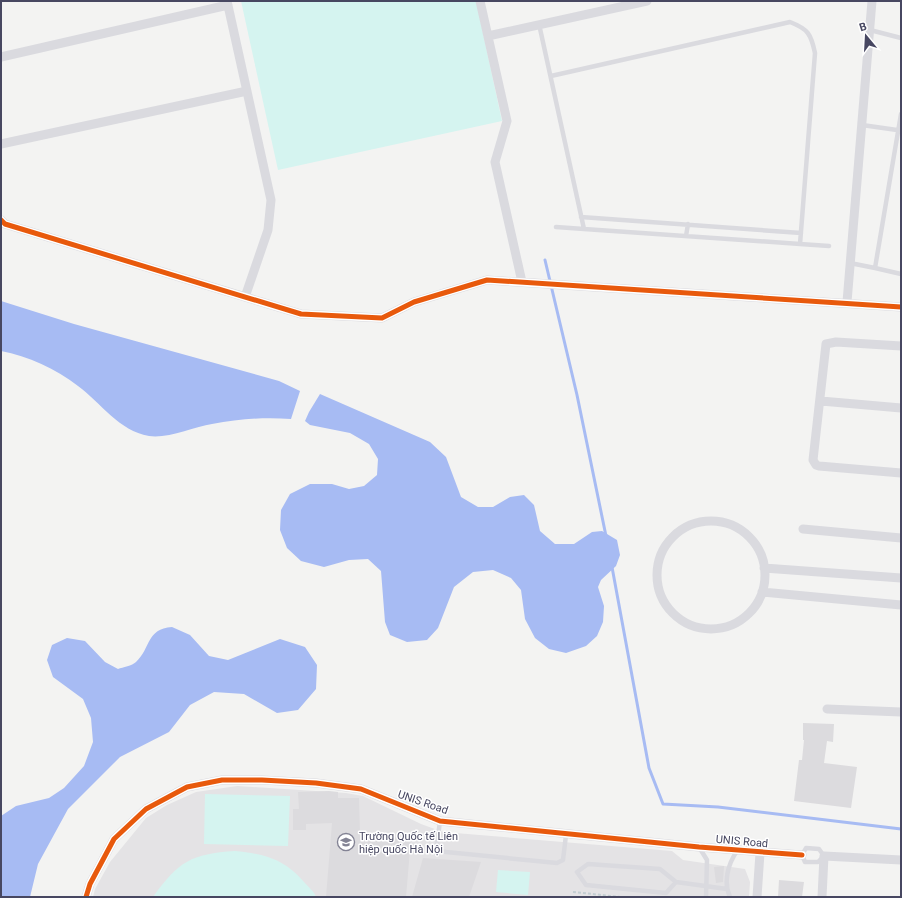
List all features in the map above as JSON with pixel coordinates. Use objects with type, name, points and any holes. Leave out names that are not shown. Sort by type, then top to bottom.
[{"type":"street","points":[[480,1],[507,121],[495,162],[522,282]]},
{"type":"street","points":[[488,36],[647,1]]},
{"type":"street","points":[[847,302],[872,1]]},
{"type":"street","points":[[1,57],[227,3],[271,200],[268,230],[245,297]]},
{"type":"street","points":[[1,144],[247,90]]},
{"type":"street","points":[[1,220],[5,224],[301,314],[382,318],[414,302],[488,280],[847,302],[901,307]]},
{"type":"street","points":[[901,346],[828,343],[826,347],[821,401],[813,460],[816,465],[901,473]]},
{"type":"street","points":[[821,401],[901,408]]},
{"type":"street","points":[[708,521],[727,523],[743,531],[756,544],[764,561],[764,568],[765,579],[762,592],[752,610],[739,621],[723,627],[706,628],[685,621],[675,615],[664,602],[658,586],[658,567],[663,550],[674,535],[690,525],[708,521]]},
{"type":"street","points":[[803,529],[901,538]]},
{"type":"street","points":[[764,568],[901,578]]},
{"type":"street","points":[[762,592],[901,604]]},
{"type":"street","points":[[827,708],[901,712]]},
{"type":"street","name":"UNIS Road","points":[[86,897],[90,884],[114,839],[146,809],[187,787],[222,780],[262,780],[316,783],[361,789],[440,821],[566,835],[802,856]]},
{"type":"street","points":[[757,897],[760,853]]},
{"type":"street","points":[[822,897],[824,856]]},
{"type":"street","name":"UNIS Road","points":[[824,856],[901,860]]},
{"type":"lane","points":[[550,76],[790,22],[803,27],[812,38],[815,53],[800,244]]},
{"type":"lane","points":[[539,24],[584,229]]},
{"type":"lane","points":[[870,30],[901,38]]},
{"type":"lane","points":[[875,268],[901,114]]},
{"type":"lane","points":[[862,125],[898,130]]},
{"type":"lane","points":[[581,217],[801,233]]},
{"type":"lane","points":[[686,236],[688,224]]},
{"type":"lane","points":[[556,227],[829,246]]},
{"type":"lane","points":[[850,264],[901,274]]},
{"type":"lane","points":[[440,821],[437,844],[440,851],[446,852],[557,862],[563,860],[566,835]]},
{"type":"lane","points":[[699,847],[706,860],[706,897]]},
{"type":"lane","name":"UNIS Road","points":[[806,848],[813,848],[819,849],[824,856],[818,862],[805,862],[802,856],[806,848]]},
{"type":"lane","points":[[730,897],[727,889],[729,861],[737,851]]},
{"type":"lane","points":[[676,882],[666,893],[586,885],[577,872],[588,864],[660,869],[676,882],[727,889]]},
{"type":"path","points":[[573,892],[621,897]]},
{"type":"shaded area","points":[[241,1],[476,1],[502,121],[278,170]]},
{"type":"shaded area","name":"Trường Quốc tế Liên hiệp quốc Hà Nội","points":[[237,786],[346,793],[363,796],[421,824],[443,832],[672,851],[683,860],[745,869],[750,882],[749,897],[93,897],[95,889],[110,862],[146,818],[167,805],[196,792]]},
{"type":"shaded area","points":[[205,794],[290,796],[288,846],[204,844]]},
{"type":"shaded area","points":[[235,851],[265,856],[281,863],[297,874],[316,897],[153,897],[171,875],[187,862],[207,854]]},
{"type":"shaded area","points":[[498,870],[530,872],[528,895],[496,892]]},
{"type":"water","points":[[1,301],[74,324],[279,381],[300,391],[291,419],[261,418],[232,421],[164,436],[149,436],[138,433],[111,416],[86,393],[60,374],[21,356],[1,351]]},
{"type":"water","points":[[320,394],[430,442],[446,457],[461,497],[478,507],[493,507],[510,497],[524,495],[534,505],[540,531],[555,544],[574,544],[592,532],[602,531],[617,540],[620,555],[616,566],[601,580],[598,587],[604,606],[603,622],[597,636],[586,646],[566,653],[549,649],[535,638],[525,619],[521,590],[511,578],[493,570],[473,572],[454,587],[438,628],[427,640],[407,642],[390,635],[385,622],[381,571],[368,559],[349,560],[324,567],[301,561],[287,548],[280,530],[281,510],[290,494],[310,484],[332,484],[349,489],[364,486],[377,475],[378,459],[369,444],[350,433],[310,425],[305,421]]},
{"type":"water","points":[[172,627],[190,635],[209,656],[228,660],[280,639],[305,647],[317,665],[316,689],[298,710],[277,713],[244,694],[214,692],[190,705],[169,732],[120,757],[68,809],[38,864],[30,897],[1,897],[1,816],[16,806],[49,798],[64,788],[84,766],[93,742],[91,718],[83,699],[53,677],[47,660],[52,645],[67,638],[85,641],[105,662],[118,669],[134,663],[141,657],[153,635],[158,631]]},
{"type":"building","points":[[803,723],[834,724],[833,742],[827,741],[824,763],[857,767],[851,808],[794,801],[799,760],[802,760],[804,740]]},
{"type":"building","points":[[298,792],[338,792],[338,798],[359,798],[360,834],[411,838],[406,897],[326,897],[332,823],[306,824],[306,830],[293,830],[293,809],[299,809]]},
{"type":"building","points":[[423,858],[481,862],[469,897],[412,897]]},
{"type":"building","points":[[724,866],[723,882],[716,883],[714,867]]},
{"type":"building","points":[[779,880],[804,882],[802,897],[778,897]]},
{"type":"waterway","points":[[545,260],[577,395],[606,536]]},
{"type":"waterway","points":[[612,567],[649,768],[663,804],[718,807],[901,829]]},
{"type":"cycle path","points":[[1,220],[5,224],[301,314],[382,318],[414,302],[487,280],[901,307]]},
{"type":"cycle path","points":[[86,897],[90,884],[114,839],[146,809],[187,787],[222,780],[262,780],[316,783],[361,789],[440,821],[699,847],[802,855]]},
{"type":"place","name":"Trường Quốc tế Liên hiệp quốc Hà Nội","points":[[346,842]]}]
